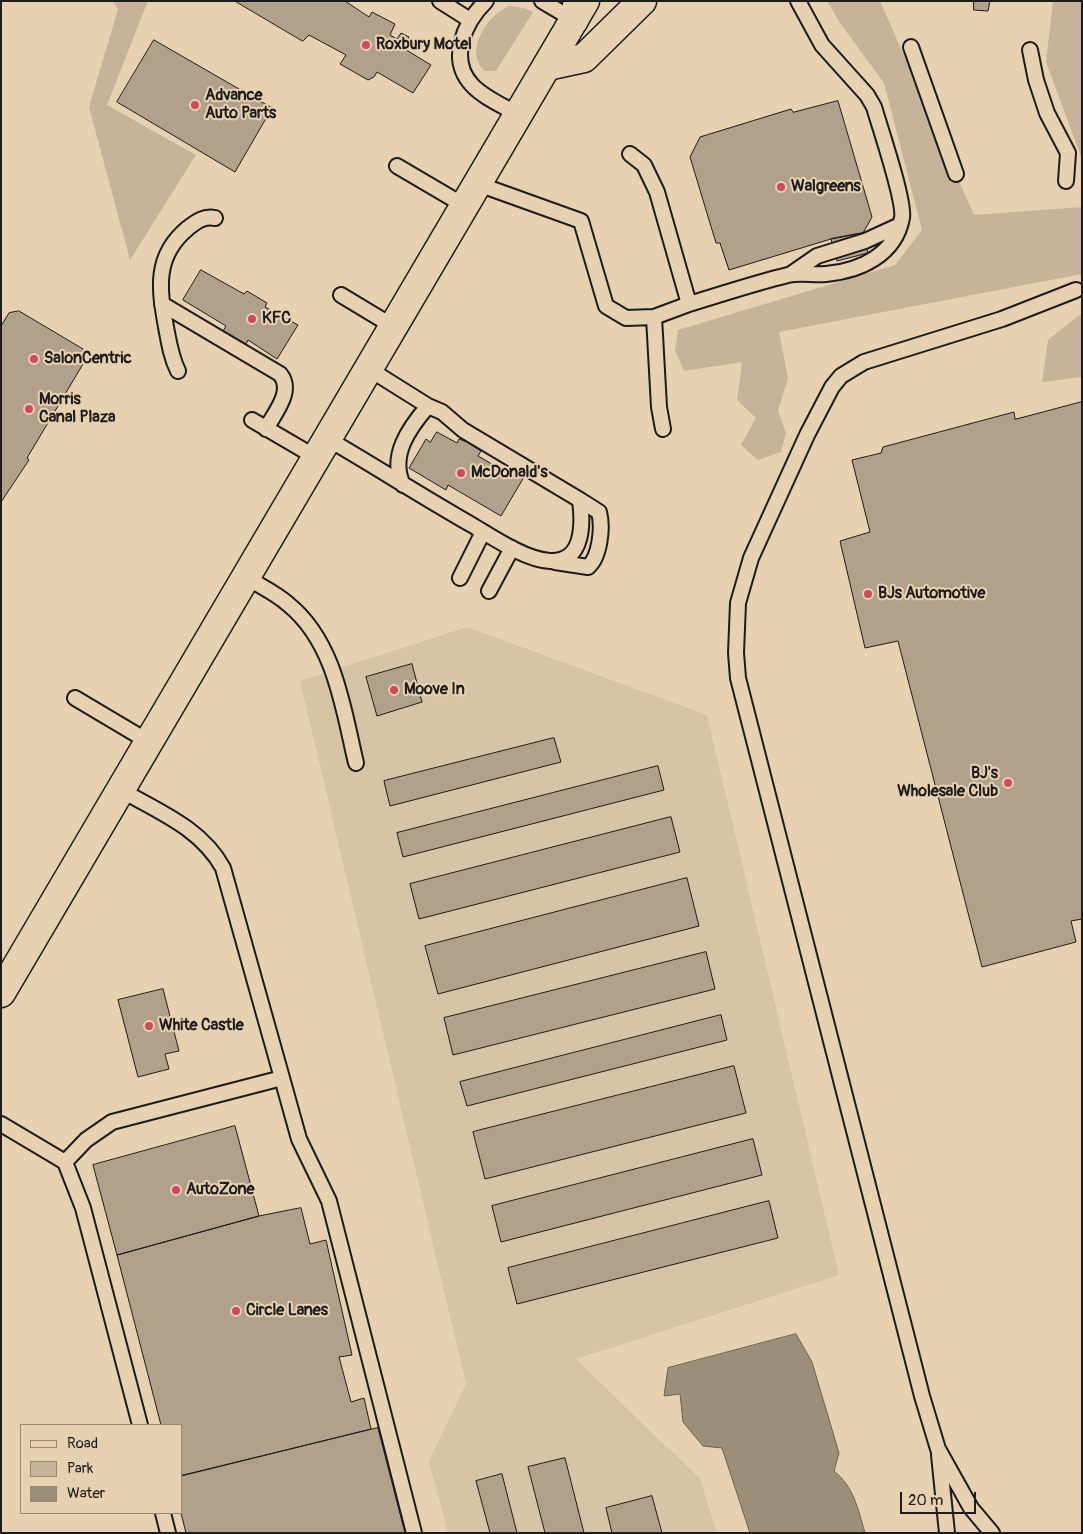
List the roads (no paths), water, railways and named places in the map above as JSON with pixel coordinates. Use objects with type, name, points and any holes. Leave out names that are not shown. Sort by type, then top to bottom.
[{"type":"main road","points":[[547,66],[584,58],[642,1]]},
{"type":"main road","points":[[4,981],[121,790],[370,369],[547,66],[579,7]]},
{"type":"lane","points":[[440,1],[470,20]]},
{"type":"lane","points":[[486,1],[464,30],[460,60],[468,80],[480,92],[518,115]]},
{"type":"lane","points":[[542,1],[579,7]]},
{"type":"lane","points":[[397,166],[472,195],[581,221],[606,306],[626,318],[654,318],[689,304],[791,274],[827,274],[878,258],[887,250],[900,225],[902,208],[874,107],[867,94],[822,45],[798,1]]},
{"type":"lane","points":[[911,47],[956,174]]},
{"type":"lane","points":[[1030,50],[1036,80],[1047,113],[1068,153],[1066,181]]},
{"type":"lane","points":[[630,154],[644,165],[657,192],[689,304]]},
{"type":"lane","points":[[178,371],[172,359],[162,304],[160,278],[169,252],[184,232],[202,218],[216,218]]},
{"type":"lane","points":[[791,274],[817,256],[865,241],[900,225]]},
{"type":"lane","points":[[947,1533],[938,1449],[917,1377],[738,678],[736,653],[738,602],[751,558],[769,518],[807,435],[832,386],[841,376],[864,362],[1002,319],[1076,290]]},
{"type":"lane","points":[[341,295],[394,327]]},
{"type":"lane","points":[[162,304],[280,374],[286,382],[286,393],[266,429]]},
{"type":"lane","points":[[654,318],[659,407],[663,429]]},
{"type":"lane","points":[[252,420],[266,429],[322,449],[403,485],[512,548],[552,562],[588,567],[595,557],[600,530],[599,512],[463,430],[442,412],[428,406],[370,369]]},
{"type":"lane","points":[[403,485],[398,469],[399,455],[410,428],[428,406]]},
{"type":"lane","points":[[552,562],[567,558],[576,549],[581,533],[580,500]]},
{"type":"lane","points":[[460,578],[483,532]]},
{"type":"lane","points":[[489,591],[512,548]]},
{"type":"lane","points":[[246,577],[288,604],[309,627],[320,644],[336,681],[356,763]]},
{"type":"lane","points":[[75,698],[149,742]]},
{"type":"lane","points":[[121,790],[199,836],[213,850],[224,868],[299,1138],[329,1201],[414,1533]]},
{"type":"lane","points":[[65,1162],[86,1140],[112,1122],[282,1078]]},
{"type":"lane","points":[[1,1124],[65,1162],[83,1208],[140,1424]]},
{"type":"lane","points":[[938,1449],[971,1508],[992,1533]]},
{"type":"lane","points":[[162,1514],[168,1533]]},
{"type":"water","points":[[796,1334],[812,1362],[839,1453],[834,1471],[851,1491],[865,1533],[750,1533],[722,1448],[703,1446],[683,1422],[680,1394],[664,1396],[668,1368]]},
{"type":"place","name":"Roxbury Motel","points":[[366,45]]},
{"type":"place","name":"Advance Auto Parts","points":[[195,105]]},
{"type":"place","name":"Walgreens","points":[[781,187]]},
{"type":"place","name":"KFC","points":[[252,319]]},
{"type":"place","name":"SalonCentric","points":[[34,359]]},
{"type":"place","name":"Morris Canal Plaza","points":[[29,409]]},
{"type":"place","name":"McDonald's","points":[[461,473]]},
{"type":"place","name":"BJs Automotive","points":[[868,594]]},
{"type":"place","name":"Moove In","points":[[394,690]]},
{"type":"place","name":"BJ's Wholesale Club","points":[[1008,783]]},
{"type":"place","name":"White Castle","points":[[149,1026]]},
{"type":"place","name":"AutoZone","points":[[176,1190]]},
{"type":"place","name":"Circle Lanes","points":[[236,1311]]}]
